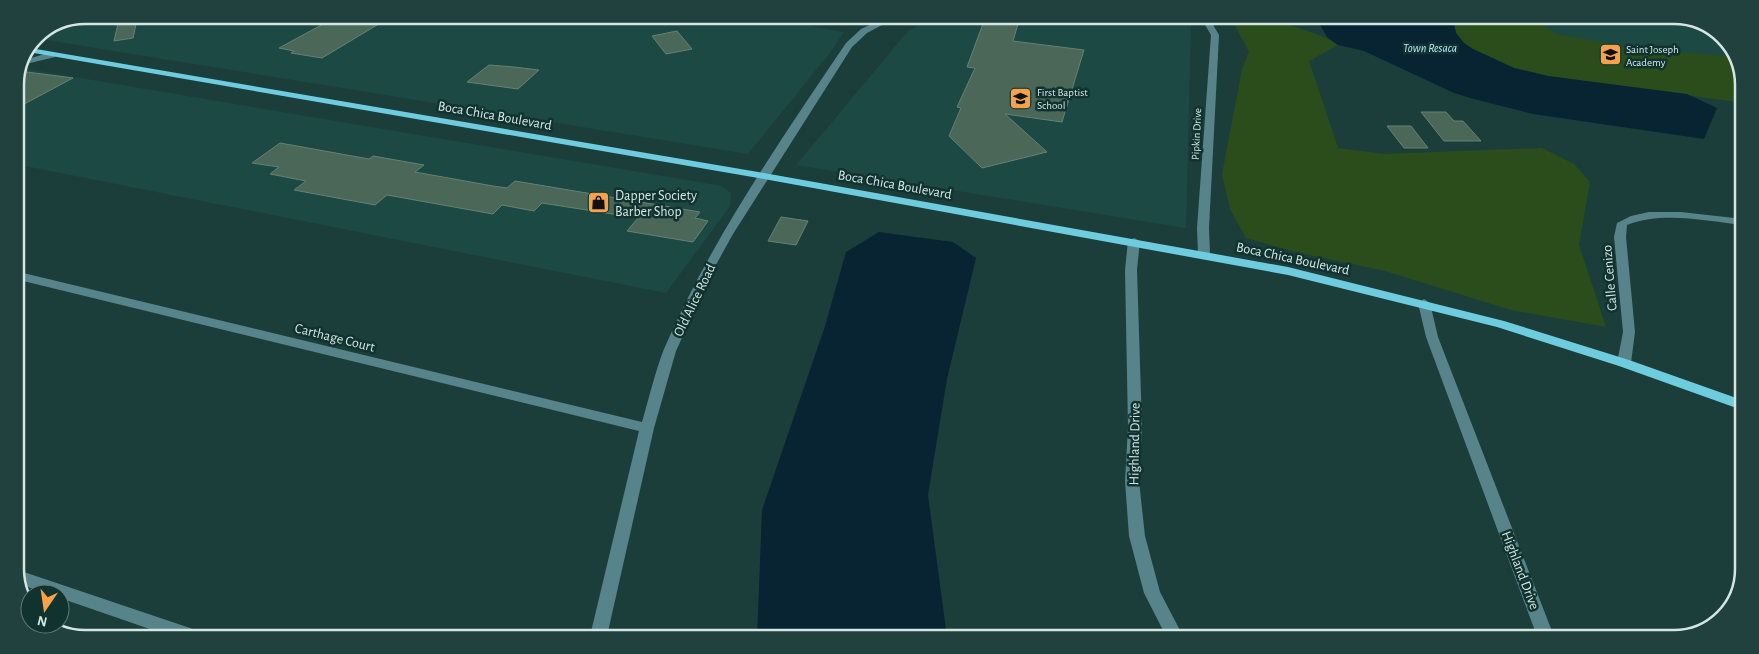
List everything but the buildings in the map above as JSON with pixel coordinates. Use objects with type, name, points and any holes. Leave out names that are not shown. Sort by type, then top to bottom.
[{"type":"main road","name":"Boca Chica Boulevard","points":[[34,51],[764,176],[1204,254],[1288,271],[1424,303],[1500,324],[1735,403]]},
{"type":"street","name":"Old Alice Road","points":[[600,630],[647,428],[670,350],[690,304],[727,234],[849,45],[864,31],[878,24]]},
{"type":"street","name":"Pipkin Drive","points":[[1204,254],[1203,228],[1215,35],[1209,24]]},
{"type":"street","points":[[28,61],[52,55]]},
{"type":"street","name":"Calle Cenizo","points":[[1624,364],[1629,332],[1620,237],[1622,223],[1634,217],[1651,214],[1735,221]]},
{"type":"street","name":"Highland Drive","points":[[1134,242],[1131,270],[1135,427],[1132,481],[1137,536],[1152,593],[1172,630]]},
{"type":"street","name":"Carthage Court","points":[[24,277],[647,428]]},
{"type":"street","name":"Highland Drive","points":[[1424,303],[1432,337],[1544,630]]},
{"type":"street","points":[[25,579],[173,630]]},
{"type":"shaded area","points":[[84,24],[798,24],[844,32],[829,54],[748,154],[45,40],[61,28]]},
{"type":"shaded area","name":"First Baptist School","points":[[920,24],[1191,24],[1186,228],[796,165],[908,31]]},
{"type":"shaded area","name":"Saint Joseph Academy","points":[[1463,24],[1675,24],[1694,27],[1712,36],[1727,54],[1734,73],[1735,102],[1548,76]]},
{"type":"shaded area","points":[[26,69],[722,186],[731,193],[730,206],[666,293],[24,166],[24,84]]},
{"type":"green space","points":[[1234,24],[1281,24],[1303,29],[1338,45],[1309,61],[1338,148],[1385,154],[1542,148],[1574,164],[1590,182],[1579,245],[1606,327],[1511,310],[1385,271],[1295,252],[1246,238],[1230,209],[1222,174],[1242,69],[1249,52]]},
{"type":"green space","name":"Saint Joseph Academy","points":[[1454,24],[1542,24],[1557,34],[1635,48],[1728,56],[1734,73],[1735,102],[1548,76],[1514,68],[1473,49],[1464,43],[1456,33]]},
{"type":"water","name":"Town Resaca","points":[[1319,24],[1454,24],[1456,33],[1464,43],[1514,68],[1548,76],[1687,94],[1717,108],[1704,139],[1533,114],[1454,93],[1364,51],[1338,45],[1327,37]]},
{"type":"water","points":[[879,232],[953,242],[976,258],[947,379],[928,495],[946,630],[757,630],[762,510],[825,326],[846,252]]},
{"type":"place","name":"Saint Joseph Academy","points":[[1610,55]]},
{"type":"place","name":"First Baptist School","points":[[1021,98]]},
{"type":"place","name":"Dapper Society Barber Shop","points":[[599,203]]}]
